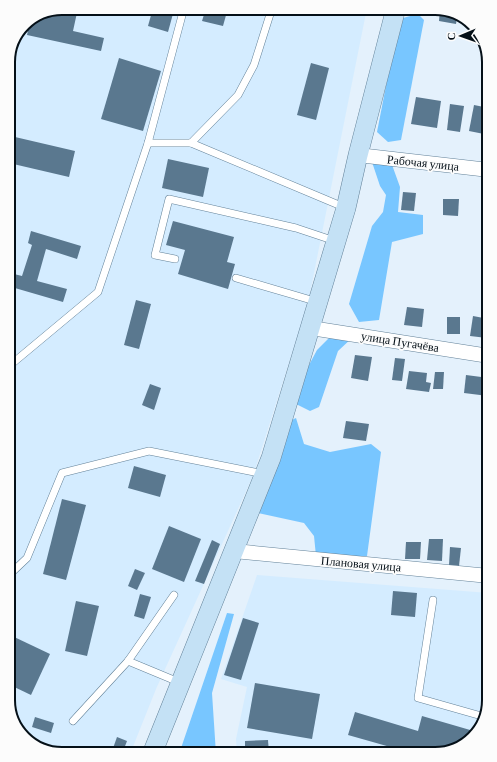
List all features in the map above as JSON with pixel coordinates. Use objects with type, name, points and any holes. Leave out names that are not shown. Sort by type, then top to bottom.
[{"type":"street","points":[[155,747],[271,458],[346,208],[394,15]]},
{"type":"street","name":"Рабочая улица","points":[[358,156],[482,169]]},
{"type":"street","name":"улица Пугачёва","points":[[311,328],[482,355]]},
{"type":"street","name":"Плановая улица","points":[[234,551],[482,575]]},
{"type":"lane","points":[[15,361],[98,292],[148,143],[182,15]]},
{"type":"lane","points":[[191,143],[238,95],[254,65],[270,15]]},
{"type":"lane","points":[[148,143],[191,143],[346,208]]},
{"type":"lane","points":[[175,259],[155,255],[169,199],[296,228],[336,241]]},
{"type":"lane","points":[[236,278],[318,302]]},
{"type":"lane","points":[[15,569],[27,558],[62,473],[149,451],[265,474]]},
{"type":"lane","points":[[73,721],[128,661],[174,595]]},
{"type":"lane","points":[[433,600],[418,698],[479,715]]},
{"type":"lane","points":[[128,661],[181,683]]},
{"type":"shaded area","points":[[62,15],[366,15],[308,303],[253,476],[156,689],[133,747],[59,747],[47,745],[31,735],[21,724],[15,706],[16,53],[23,36],[36,23],[53,16]]},
{"type":"shaded area","points":[[419,15],[424,20],[401,140],[388,142],[377,132],[399,19]]},
{"type":"shaded area","points":[[372,162],[391,162],[400,187],[398,212],[423,215],[423,234],[392,242],[379,320],[359,322],[349,304],[372,226],[383,212],[386,195],[380,186]]},
{"type":"shaded area","points":[[333,334],[353,337],[338,351],[319,407],[310,411],[296,404],[302,378],[317,350]]},
{"type":"shaded area","points":[[296,418],[304,444],[330,452],[371,444],[381,452],[367,556],[316,556],[314,536],[304,523],[258,513],[285,423]]},
{"type":"shaded area","points":[[257,575],[482,592],[482,706],[476,724],[464,737],[459,741],[441,747],[237,747],[236,739],[247,687],[221,679]]},
{"type":"shaded area","points":[[227,613],[234,614],[212,693],[216,747],[181,747]]},
{"type":"building","points":[[76,15],[73,31],[104,38],[101,51],[27,35],[29,29],[44,19],[53,16]]},
{"type":"building","points":[[151,15],[173,15],[168,32],[148,26]]},
{"type":"building","points":[[204,15],[226,15],[223,26],[202,21]]},
{"type":"building","points":[[439,15],[457,20],[456,24],[439,21]]},
{"type":"building","points":[[119,58],[161,71],[143,131],[101,119]]},
{"type":"building","points":[[311,63],[329,68],[316,120],[297,115]]},
{"type":"building","points":[[416,97],[441,101],[437,128],[411,124]]},
{"type":"building","points":[[450,104],[464,106],[460,132],[447,130]]},
{"type":"building","points":[[474,105],[482,107],[482,134],[469,131]]},
{"type":"building","points":[[15,137],[75,151],[69,177],[15,164]]},
{"type":"building","points":[[168,159],[209,168],[203,197],[162,188]]},
{"type":"building","points":[[403,192],[416,193],[414,211],[401,210]]},
{"type":"building","points":[[443,199],[459,199],[458,216],[443,215]]},
{"type":"building","points":[[173,221],[234,237],[227,262],[235,264],[228,289],[178,274],[185,250],[166,245]]},
{"type":"building","points":[[31,231],[81,246],[77,259],[46,249],[37,281],[67,289],[63,302],[15,288],[15,274],[22,276],[32,245],[28,243]]},
{"type":"building","points":[[136,300],[151,304],[139,349],[124,345]]},
{"type":"building","points":[[407,307],[424,309],[422,327],[404,325]]},
{"type":"building","points":[[473,316],[482,318],[482,337],[470,336]]},
{"type":"building","points":[[447,317],[460,317],[460,334],[447,334]]},
{"type":"building","points":[[355,355],[372,357],[368,381],[351,378]]},
{"type":"building","points":[[395,358],[405,359],[402,381],[392,380]]},
{"type":"building","points":[[409,371],[427,373],[426,382],[431,383],[429,392],[406,389]]},
{"type":"building","points":[[435,372],[444,372],[443,389],[433,389]]},
{"type":"building","points":[[466,375],[482,377],[482,395],[464,393]]},
{"type":"building","points":[[150,384],[161,388],[154,410],[142,405]]},
{"type":"building","points":[[346,421],[369,424],[366,441],[343,438]]},
{"type":"building","points":[[134,466],[166,475],[160,497],[128,488]]},
{"type":"building","points":[[62,499],[86,505],[66,580],[43,574]]},
{"type":"building","points":[[169,526],[201,539],[184,582],[152,569]]},
{"type":"building","points":[[429,539],[443,539],[442,561],[427,560]]},
{"type":"building","points":[[212,540],[220,544],[204,584],[195,581]]},
{"type":"building","points":[[406,542],[421,542],[420,559],[405,559]]},
{"type":"building","points":[[450,547],[461,548],[459,566],[449,565]]},
{"type":"building","points":[[135,569],[145,573],[137,590],[128,586]]},
{"type":"building","points":[[393,591],[417,593],[415,617],[391,615]]},
{"type":"building","points":[[140,594],[151,597],[144,619],[134,616]]},
{"type":"building","points":[[76,601],[99,606],[87,656],[65,651]]},
{"type":"building","points":[[243,618],[259,623],[241,680],[224,675]]},
{"type":"building","points":[[15,637],[50,654],[31,695],[15,687]]},
{"type":"building","points":[[255,683],[320,694],[312,739],[247,728]]},
{"type":"building","points":[[355,712],[418,731],[422,716],[471,730],[459,741],[441,747],[390,747],[348,735]]},
{"type":"building","points":[[35,717],[54,723],[51,733],[32,727]]},
{"type":"building","points":[[117,737],[127,741],[125,747],[113,747]]},
{"type":"building","points":[[268,740],[268,747],[245,747],[245,741]]}]
